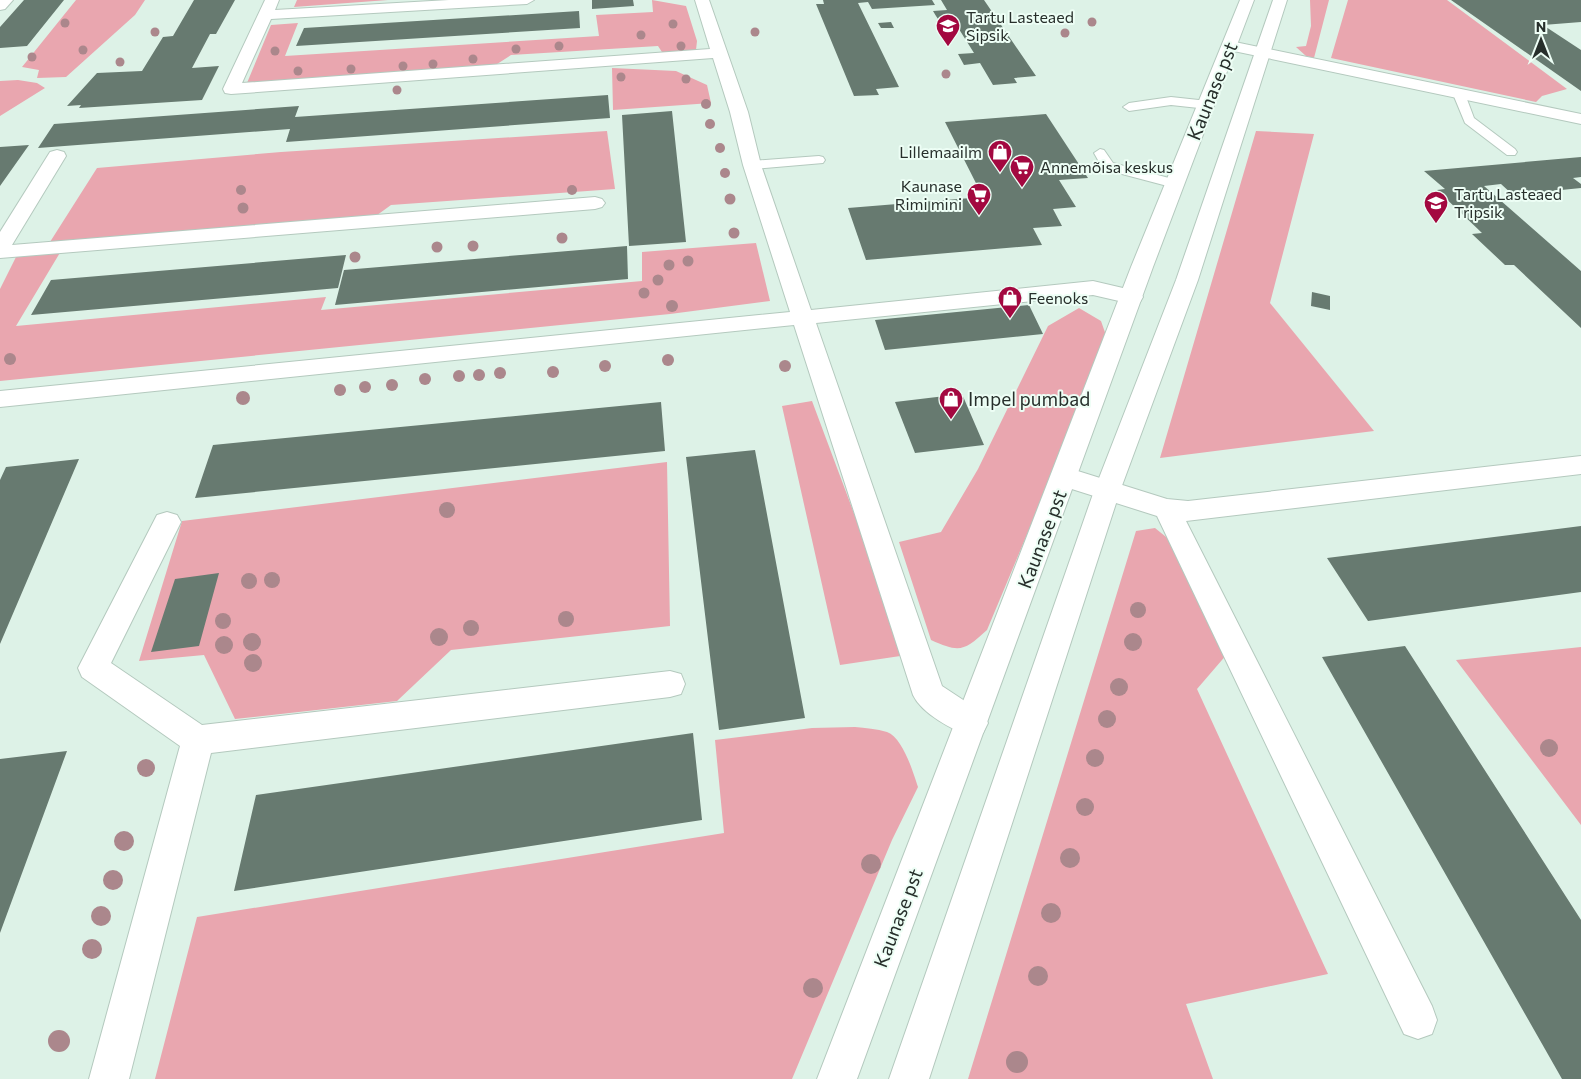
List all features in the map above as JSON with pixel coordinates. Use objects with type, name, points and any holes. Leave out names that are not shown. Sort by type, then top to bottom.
[{"type":"street","points":[[0,6],[6,0]]},
{"type":"street","points":[[272,0],[231,89],[720,53]]},
{"type":"street","points":[[265,15],[527,0]]},
{"type":"street","points":[[702,0],[739,112],[752,165],[930,695],[972,723]]},
{"type":"street","name":"Kaunase pst","points":[[837,1079],[1132,297],[1175,184],[1208,105],[1247,0]]},
{"type":"street","name":"Kaunase pst","points":[[909,1079],[1107,491],[1187,280],[1280,0]]},
{"type":"street","points":[[1230,46],[1581,119]]},
{"type":"street","points":[[0,248],[57,156]]},
{"type":"street","points":[[0,252],[595,203]]},
{"type":"street","points":[[0,399],[1093,288],[1132,297]]},
{"type":"street","points":[[1065,477],[1167,509],[1188,511],[1581,465]]},
{"type":"street","points":[[1167,509],[1418,1020]]},
{"type":"street","points":[[167,522],[93,668],[198,740],[670,684]]},
{"type":"street","points":[[109,1079],[198,740]]},
{"type":"lane","points":[[1459,94],[1469,120],[1511,152]]},
{"type":"lane","points":[[1129,107],[1171,101],[1208,105]]},
{"type":"lane","points":[[1100,153],[1108,166],[1175,184]]},
{"type":"lane","points":[[752,165],[819,160]]},
{"type":"shaded area","points":[[76,0],[145,0],[135,15],[66,77],[37,78],[39,70],[22,67]]},
{"type":"shaded area","points":[[297,0],[388,0],[294,7]]},
{"type":"shaded area","points":[[652,0],[686,6],[697,41],[696,50],[666,58],[658,46],[511,55],[494,66],[247,83],[271,25],[298,23],[285,56],[599,36],[596,15],[653,12]]},
{"type":"shaded area","points":[[1310,0],[1329,0],[1314,58],[1306,56],[1296,47],[1306,46],[1311,26]]},
{"type":"shaded area","points":[[1348,0],[1447,0],[1567,89],[1542,96],[1536,102],[1331,58]]},
{"type":"shaded area","points":[[612,68],[676,71],[707,85],[711,103],[613,110]]},
{"type":"shaded area","points":[[18,80],[37,83],[45,88],[0,116],[0,81]]},
{"type":"shaded area","points":[[607,131],[615,189],[391,205],[362,226],[61,251],[16,326],[326,297],[321,310],[642,281],[642,252],[756,243],[770,301],[670,314],[0,381],[0,289],[17,255],[43,253],[97,168],[281,152]]},
{"type":"shaded area","points":[[1256,131],[1314,134],[1270,303],[1374,431],[1160,458]]},
{"type":"shaded area","points":[[1079,308],[1101,321],[1108,341],[987,630],[973,642],[961,648],[949,647],[931,640],[899,542],[941,532],[978,469],[1048,326]]},
{"type":"shaded area","points":[[812,401],[907,655],[840,665],[782,406]]},
{"type":"shaded area","points":[[667,462],[670,626],[451,650],[397,701],[235,719],[204,655],[139,661],[182,521]]},
{"type":"shaded area","points":[[1155,528],[1171,541],[1228,653],[1197,689],[1328,974],[1186,1004],[1213,1079],[968,1079],[1136,531]]},
{"type":"shaded area","points":[[1581,647],[1581,825],[1456,660]]},
{"type":"shaded area","points":[[855,727],[883,731],[893,735],[907,756],[918,787],[892,840],[792,1079],[155,1079],[197,917],[724,833],[715,740],[812,728]]},
{"type":"building","points":[[24,0],[64,0],[27,46],[0,48],[0,27]]},
{"type":"building","points":[[194,0],[235,0],[216,34],[210,34],[192,68],[219,66],[202,100],[79,108],[81,105],[67,106],[97,73],[142,71],[163,37],[173,36]]},
{"type":"building","points":[[592,0],[633,0],[634,6],[592,9]]},
{"type":"building","points":[[823,0],[932,0],[935,5],[872,9],[868,2],[858,3],[899,87],[876,89],[879,95],[854,96],[816,4],[824,4]]},
{"type":"building","points":[[941,0],[984,0],[1036,76],[1014,78],[1017,83],[993,85],[980,63],[964,65],[958,54],[974,53],[952,18],[938,19],[936,16],[933,11],[947,10]]},
{"type":"building","points":[[1451,0],[1581,0],[1581,22],[1543,25],[1581,50],[1581,91]]},
{"type":"building","points":[[579,11],[580,28],[296,46],[304,28]]},
{"type":"building","points":[[891,22],[894,28],[881,28],[878,23]]},
{"type":"building","points":[[608,95],[610,118],[286,142],[290,129],[38,148],[54,124],[299,106],[295,117]]},
{"type":"building","points":[[672,111],[686,242],[629,246],[622,115]]},
{"type":"building","name":"Annemõisa keskus","points":[[1046,114],[1088,178],[1059,180],[1076,207],[1053,209],[1062,226],[1033,228],[1042,245],[866,260],[848,208],[983,197],[945,122]]},
{"type":"building","points":[[29,145],[0,186],[0,147]]},
{"type":"building","points":[[1581,157],[1581,177],[1573,178],[1581,184],[1581,188],[1513,195],[1501,184],[1484,186],[1581,271],[1581,328],[1514,265],[1505,265],[1472,234],[1482,233],[1437,190],[1445,189],[1424,171]]},
{"type":"building","points":[[627,246],[628,279],[335,305],[344,270]]},
{"type":"building","points":[[346,255],[338,288],[31,315],[51,280]]},
{"type":"building","points":[[1312,292],[1330,296],[1330,310],[1311,306]]},
{"type":"building","points":[[1029,305],[1043,334],[885,350],[875,320]]},
{"type":"building","points":[[962,394],[984,445],[915,453],[895,402]]},
{"type":"building","points":[[661,402],[665,451],[195,498],[213,445]]},
{"type":"building","points":[[755,450],[805,718],[719,730],[686,457]]},
{"type":"building","points":[[79,459],[0,644],[0,480],[6,467]]},
{"type":"building","points":[[1581,526],[1581,592],[1368,621],[1327,558]]},
{"type":"building","points":[[219,573],[199,646],[151,652],[175,579]]},
{"type":"building","points":[[1405,646],[1581,920],[1581,1079],[1562,1079],[1322,657]]},
{"type":"building","points":[[693,733],[702,820],[234,891],[256,795]]},
{"type":"building","points":[[67,751],[0,933],[0,759]]},
{"type":"place","name":"Tartu Lasteaed Sipsik","points":[[948,47]]},
{"type":"place","name":"Lillemaailm","points":[[1000,173]]},
{"type":"place","name":"Annemõisa keskus","points":[[1022,188]]},
{"type":"place","name":"Kaunase Rimi mini","points":[[979,216]]},
{"type":"place","name":"Tartu Lasteaed Tripsik","points":[[1436,224]]},
{"type":"place","name":"Feenoks","points":[[1010,319]]},
{"type":"place","name":"Impel pumbad","points":[[951,420]]}]
